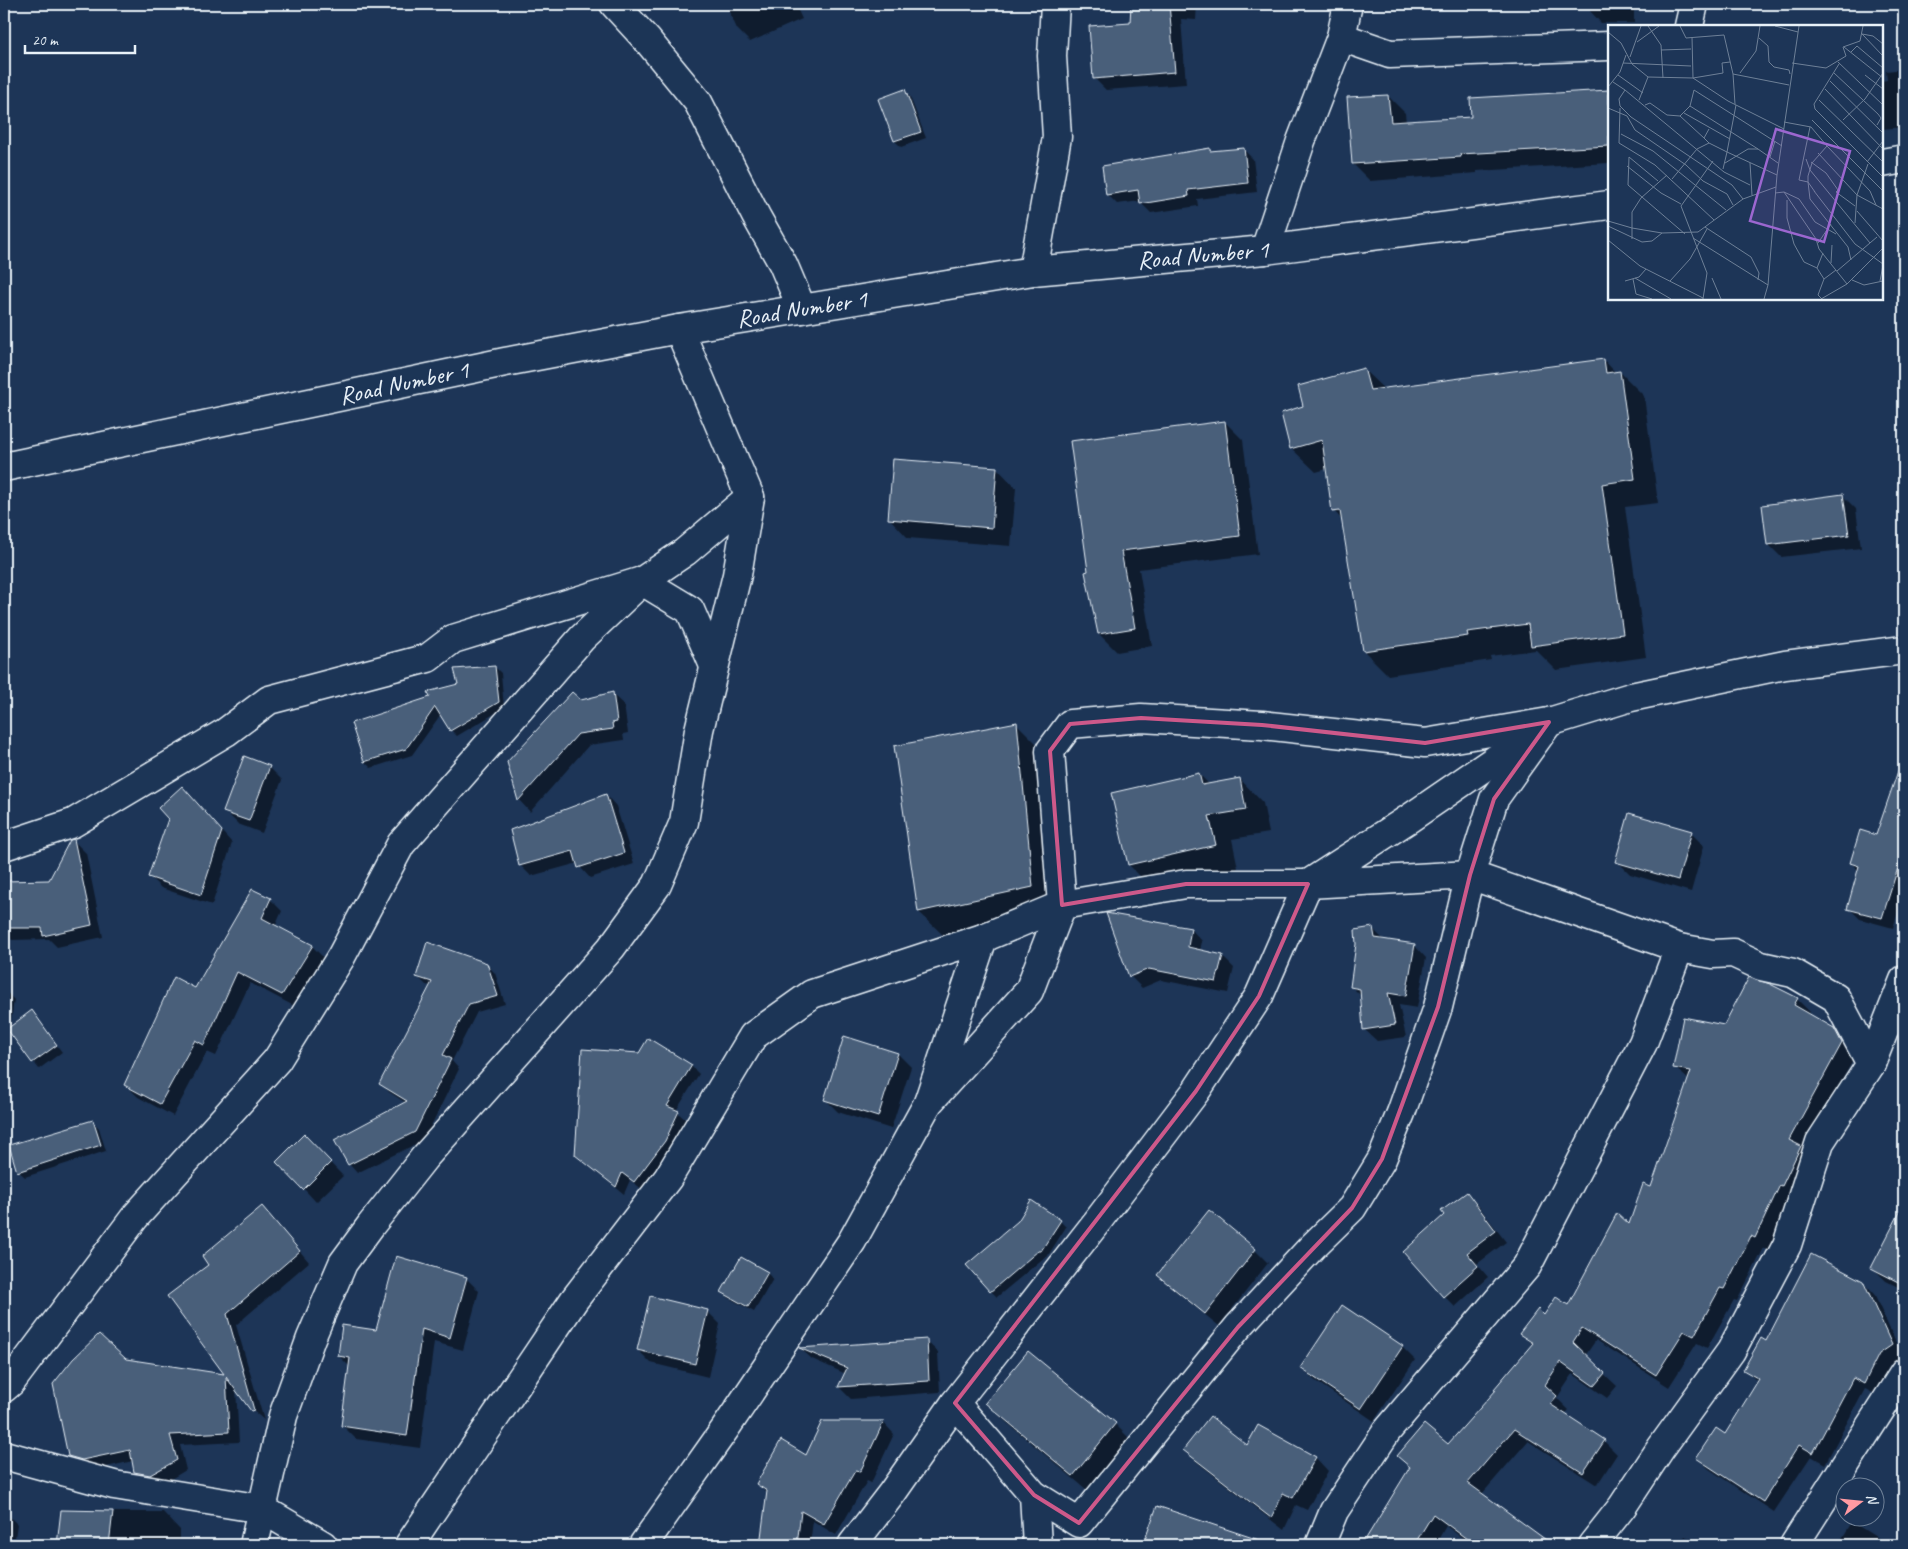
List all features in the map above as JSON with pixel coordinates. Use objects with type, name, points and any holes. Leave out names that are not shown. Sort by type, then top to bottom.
[{"type":"main road","points":[[614,4],[648,41],[698,102],[756,216],[784,264],[802,308]]},
{"type":"main road","points":[[1033,271],[1057,137],[1052,56],[1055,4]]},
{"type":"main road","points":[[1265,250],[1301,141],[1341,36],[1348,4]]},
{"type":"main road","points":[[1690,25],[1694,4]]},
{"type":"main road","points":[[1341,36],[1390,54],[1608,46]]},
{"type":"main road","points":[[1883,163],[1904,159]]},
{"type":"main road","name":"Road Number 1","points":[[4,467],[506,362],[802,308],[1033,271],[1265,250],[1608,205]]},
{"type":"main road","points":[[254,1545],[282,1416],[311,1338],[343,1264],[424,1158],[611,948],[657,885],[684,822],[699,730],[737,575],[750,497],[679,329]]},
{"type":"main road","points":[[4,1388],[11,1382],[135,1217],[277,1060],[341,957],[401,844],[582,638],[642,581],[685,552],[750,497]]},
{"type":"main road","points":[[4,846],[73,823],[226,732],[269,700],[428,658],[453,639],[642,581],[690,610],[714,666]]},
{"type":"main road","points":[[928,1103],[1029,990],[1062,904],[1050,751],[1070,724],[1140,718],[1262,724],[1425,743],[1549,722],[1631,697],[1784,665],[1904,650]]},
{"type":"main road","points":[[955,1403],[1034,1495],[1079,1524],[1238,1327],[1312,1247],[1352,1208],[1382,1159],[1401,1113],[1438,1007],[1470,875],[1494,799],[1549,722]]},
{"type":"main road","points":[[852,1545],[892,1493],[955,1403],[1100,1218],[1196,1091],[1259,996],[1308,884],[1410,818],[1549,722]]},
{"type":"main road","points":[[409,1545],[574,1300],[668,1178],[754,1036],[812,994],[982,938],[1062,904],[1186,884],[1308,884],[1470,875],[1679,948],[1713,954],[1733,953],[1761,966],[1794,973],[1836,998],[1871,1064]]},
{"type":"main road","points":[[643,1545],[725,1429],[852,1241],[928,1103],[982,938]]},
{"type":"main road","points":[[1320,1545],[1334,1511],[1387,1431],[1527,1266],[1643,1043],[1679,948]]},
{"type":"main road","points":[[1592,1545],[1622,1507],[1661,1448],[1731,1351],[1787,1245],[1820,1142],[1871,1064],[1904,980]]},
{"type":"main road","points":[[1794,1545],[1904,1373]]},
{"type":"main road","points":[[4,1455],[114,1485],[262,1509],[323,1545]]},
{"type":"main road","points":[[1034,1495],[1037,1545]]},
{"type":"highlighted area","points":[[1141,718],[1262,725],[1425,743],[1549,722],[1494,799],[1470,875],[1438,1007],[1382,1159],[1352,1208],[1238,1327],[1079,1523],[1034,1495],[955,1403],[1196,1091],[1259,996],[1308,884],[1186,884],[1062,905],[1050,751],[1070,724]]},
{"type":"building","points":[[1131,4],[1169,4],[1175,72],[1093,79],[1089,26],[1130,23]]},
{"type":"building","points":[[905,89],[921,132],[894,141],[878,99]]},
{"type":"building","points":[[1608,90],[1608,146],[1460,154],[1461,157],[1352,164],[1347,97],[1388,95],[1391,122],[1471,117],[1470,98]]},
{"type":"building","points":[[1210,148],[1210,151],[1244,148],[1248,183],[1188,190],[1189,196],[1140,204],[1138,190],[1106,195],[1102,166]]},
{"type":"building","points":[[1604,359],[1606,373],[1620,371],[1635,479],[1602,484],[1623,634],[1531,646],[1528,624],[1467,632],[1468,636],[1363,651],[1340,511],[1332,512],[1322,440],[1290,449],[1281,413],[1303,406],[1298,386],[1364,368],[1370,390]]},
{"type":"building","points":[[1225,421],[1240,536],[1121,551],[1135,628],[1098,634],[1085,572],[1088,571],[1070,441]]},
{"type":"building","points":[[893,459],[997,467],[992,528],[888,519]]},
{"type":"building","points":[[1843,494],[1849,535],[1767,545],[1762,505]]},
{"type":"building","points":[[495,666],[499,702],[450,731],[435,707],[406,749],[364,762],[351,723],[430,697],[427,692],[458,684],[454,669]]},
{"type":"building","points":[[572,692],[581,700],[613,692],[617,722],[612,723],[613,729],[578,734],[518,801],[507,762]]},
{"type":"building","points":[[1017,722],[1033,887],[918,912],[894,746]]},
{"type":"building","points":[[244,756],[270,766],[249,821],[223,812]]},
{"type":"building","points":[[1899,768],[1904,769],[1904,849],[1882,918],[1847,909],[1859,866],[1850,863],[1860,830],[1876,835]]},
{"type":"building","points":[[1199,773],[1202,785],[1240,778],[1246,810],[1209,816],[1216,845],[1128,865],[1111,793]]},
{"type":"building","points":[[182,786],[222,831],[201,895],[148,877],[168,819],[158,808]]},
{"type":"building","points":[[606,794],[624,853],[578,868],[573,851],[519,866],[510,830]]},
{"type":"building","points":[[1629,813],[1692,831],[1678,880],[1615,862]]},
{"type":"building","points":[[74,839],[92,925],[43,936],[42,928],[4,928],[4,881],[49,880],[70,840]]},
{"type":"building","points":[[252,889],[271,898],[262,918],[313,945],[282,995],[237,972],[204,1045],[195,1040],[160,1104],[124,1085],[174,977],[195,988]]},
{"type":"building","points":[[1106,913],[1191,928],[1188,947],[1223,955],[1216,982],[1149,969],[1129,977]]},
{"type":"building","points":[[1373,927],[1375,938],[1415,944],[1406,996],[1388,993],[1395,1025],[1363,1030],[1360,989],[1350,987],[1356,944],[1355,930]]},
{"type":"building","points":[[427,942],[487,963],[498,996],[469,1004],[443,1055],[451,1059],[415,1132],[348,1165],[334,1140],[407,1101],[379,1084],[432,982],[416,977]]},
{"type":"building","points":[[1749,977],[1770,984],[1798,998],[1794,1005],[1834,1028],[1842,1043],[1789,1140],[1801,1146],[1782,1186],[1780,1185],[1755,1238],[1751,1236],[1724,1289],[1720,1288],[1694,1336],[1684,1331],[1656,1375],[1582,1328],[1573,1342],[1605,1373],[1594,1386],[1560,1362],[1545,1385],[1557,1396],[1550,1404],[1605,1440],[1583,1473],[1514,1429],[1468,1483],[1553,1545],[1475,1545],[1433,1514],[1414,1545],[1362,1545],[1410,1467],[1397,1456],[1424,1424],[1448,1444],[1496,1390],[1494,1389],[1533,1343],[1519,1334],[1538,1309],[1544,1315],[1556,1297],[1568,1305],[1617,1213],[1629,1224],[1643,1184],[1651,1187],[1691,1071],[1673,1068],[1683,1017],[1724,1025]]},
{"type":"building","points":[[32,1010],[57,1045],[32,1063],[7,1029]]},
{"type":"building","points":[[844,1036],[898,1053],[878,1117],[824,1100]]},
{"type":"building","points":[[648,1038],[692,1065],[667,1106],[679,1111],[665,1141],[634,1182],[622,1173],[616,1187],[575,1155],[582,1049],[639,1053]]},
{"type":"building","points":[[93,1120],[101,1145],[17,1172],[9,1145]]},
{"type":"building","points":[[304,1134],[331,1162],[303,1190],[276,1162]]},
{"type":"building","points":[[1467,1192],[1496,1231],[1467,1253],[1478,1266],[1443,1297],[1403,1252],[1444,1215],[1441,1211]]},
{"type":"building","points":[[1031,1200],[1061,1220],[1041,1251],[1038,1251],[990,1292],[966,1265],[1018,1221]]},
{"type":"building","points":[[1904,1204],[1904,1285],[1871,1268]]},
{"type":"building","points":[[262,1206],[300,1251],[227,1314],[254,1410],[251,1411],[226,1377],[229,1432],[170,1435],[177,1460],[150,1475],[134,1472],[130,1450],[82,1460],[68,1456],[53,1384],[73,1359],[99,1334],[126,1359],[224,1374],[167,1296],[208,1265],[202,1256]]},
{"type":"building","points":[[1209,1210],[1256,1249],[1205,1314],[1157,1275]]},
{"type":"building","points":[[1811,1254],[1863,1281],[1892,1345],[1879,1354],[1864,1384],[1853,1378],[1813,1453],[1799,1445],[1763,1502],[1696,1458],[1716,1428],[1725,1434],[1759,1379],[1743,1370],[1761,1338],[1766,1341]]},
{"type":"building","points":[[396,1256],[467,1277],[450,1338],[422,1329],[407,1436],[341,1426],[350,1358],[338,1356],[342,1325],[376,1330]]},
{"type":"building","points":[[741,1257],[768,1272],[748,1307],[721,1292]]},
{"type":"building","points":[[650,1296],[708,1310],[695,1364],[637,1350]]},
{"type":"building","points":[[1342,1305],[1403,1346],[1361,1409],[1300,1368]]},
{"type":"building","points":[[927,1339],[929,1381],[838,1387],[847,1368],[799,1348]]},
{"type":"building","points":[[1028,1351],[1116,1423],[1073,1476],[985,1403]]},
{"type":"building","points":[[1210,1416],[1247,1445],[1258,1425],[1316,1457],[1293,1498],[1283,1493],[1271,1518],[1183,1450]]},
{"type":"building","points":[[822,1421],[884,1421],[860,1472],[855,1471],[824,1524],[801,1511],[797,1545],[760,1545],[767,1491],[756,1484],[781,1440],[806,1455]]},
{"type":"building","points":[[1157,1506],[1259,1540],[1258,1545],[1143,1545]]},
{"type":"building","points":[[61,1510],[113,1511],[109,1545],[57,1545]]}]
